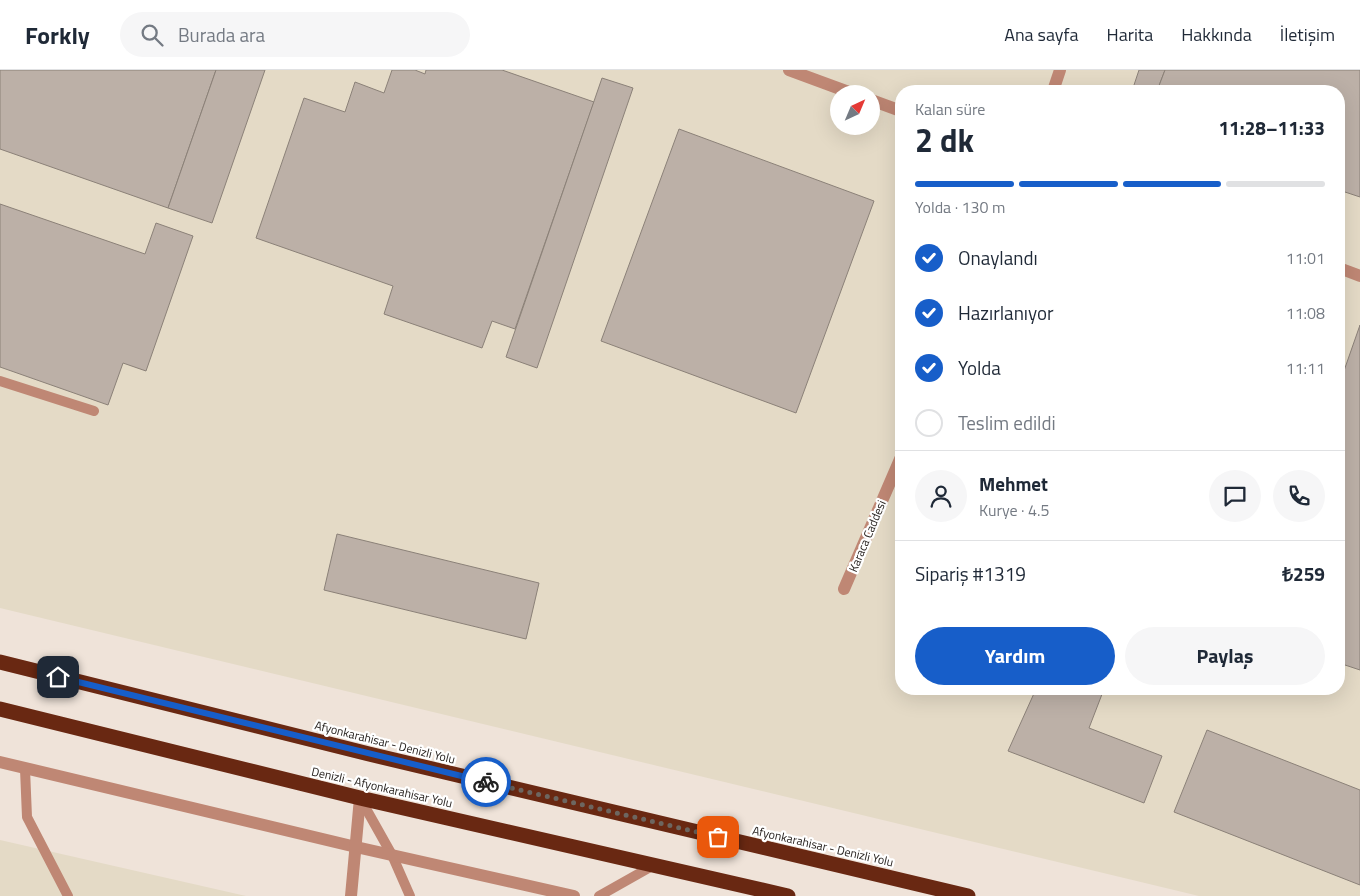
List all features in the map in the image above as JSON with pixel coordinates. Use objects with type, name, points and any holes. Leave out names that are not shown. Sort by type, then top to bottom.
[{"type":"highway","name":"Afyonkarahisar - Denizli Yolu","points":[[0,662],[369,754],[968,896]]},
{"type":"highway","name":"Denizli - Afyonkarahisar Yolu","points":[[0,709],[360,798],[788,896]]},
{"type":"street","points":[[788,70],[830,85]]},
{"type":"street","points":[[1055,85],[1060,70]]},
{"type":"street","points":[[880,103],[895,109]]},
{"type":"street","points":[[1345,270],[1360,276]]},
{"type":"street","name":"Karaca Caddesi","points":[[844,589],[895,471]]},
{"type":"street","points":[[0,762],[356,847],[574,896]]},
{"type":"street","points":[[351,896],[360,798]]},
{"type":"lane","points":[[0,381],[94,411]]},
{"type":"lane","points":[[25,769],[27,817],[68,896]]},
{"type":"lane","points":[[360,798],[392,855],[410,896]]},
{"type":"lane","points":[[599,896],[654,865]]},
{"type":"shaded area","points":[[0,70],[1360,70],[1360,896],[1199,896],[0,608]]},
{"type":"shaded area","points":[[0,840],[246,896],[0,896]]},
{"type":"building","points":[[0,70],[216,70],[168,208],[0,149]]},
{"type":"building","points":[[216,70],[265,70],[212,223],[168,208]]},
{"type":"building","points":[[392,70],[415,70],[425,74],[426,70],[502,70],[594,102],[515,329],[492,321],[482,348],[384,314],[393,286],[256,238],[304,98],[345,112],[355,82],[384,93]]},
{"type":"building","points":[[1139,70],[1165,70],[1159,85],[1134,85]]},
{"type":"building","points":[[1165,70],[1360,70],[1360,197],[1345,192],[1345,85],[1159,85]]},
{"type":"building","points":[[602,78],[633,88],[537,368],[506,357]]},
{"type":"building","points":[[679,129],[874,201],[796,413],[601,341]]},
{"type":"building","points":[[0,204],[145,254],[156,223],[193,236],[146,371],[123,363],[108,405],[0,367]]},
{"type":"building","points":[[1360,325],[1360,670],[1345,665],[1345,368]]},
{"type":"building","points":[[337,534],[539,583],[526,639],[324,590]]},
{"type":"building","points":[[1033,695],[1102,695],[1089,728],[1162,756],[1144,803],[1008,751]]},
{"type":"building","points":[[1207,730],[1360,790],[1360,885],[1174,812]]},
{"type":"way so far","points":[[486,782],[718,837]]},
{"type":"route","points":[[58,677],[486,782]]}]
